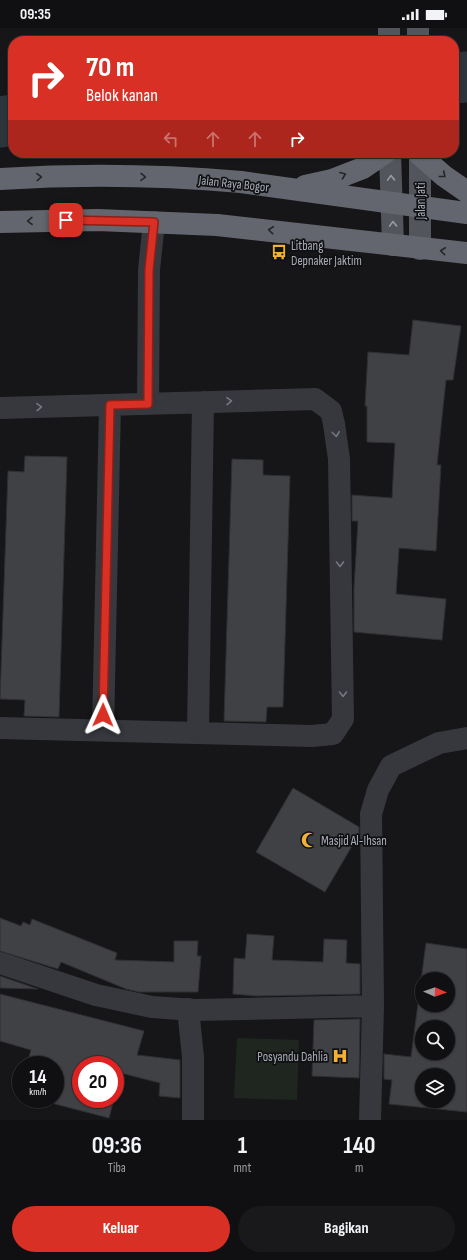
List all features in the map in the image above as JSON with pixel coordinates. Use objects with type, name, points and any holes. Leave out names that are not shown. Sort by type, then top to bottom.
[{"type":"highway","points":[[292,189],[332,180],[363,168],[378,158]]},
{"type":"highway","points":[[424,158],[444,176],[467,192]]},
{"type":"highway","name":"Jalan Raya Bogor","points":[[0,179],[66,176],[170,177],[241,182],[467,212]]},
{"type":"highway","points":[[0,222],[66,220],[217,225],[420,249],[467,253]]},
{"type":"main road","points":[[390,158],[393,245]]},
{"type":"main road","name":"Jalan Jati","points":[[420,158],[420,249]]},
{"type":"street","points":[[148,404],[149,270],[154,222]]},
{"type":"street","points":[[0,408],[315,399],[331,411],[339,459],[343,719],[333,734],[312,736],[0,728]]},
{"type":"street","points":[[198,733],[203,402]]},
{"type":"street","points":[[103,730],[110,405]]},
{"type":"street","points":[[370,1120],[372,1006],[371,814],[378,790],[391,766],[439,743],[467,738]]},
{"type":"street","points":[[0,963],[96,995],[152,1008],[195,1010],[372,1006]]},
{"type":"street","points":[[188,1009],[193,1057],[193,1120]]},
{"type":"shaded area","points":[[237,1038],[299,1040],[297,1100],[234,1098]]},
{"type":"building","points":[[413,320],[461,326],[453,380],[446,380],[437,465],[441,465],[436,551],[399,548],[396,594],[446,599],[442,640],[354,632],[354,589],[358,521],[352,521],[352,495],[392,498],[395,443],[367,442],[367,406],[365,406],[368,352],[409,355]]},
{"type":"building","points":[[25,456],[67,457],[59,717],[24,716],[25,700],[0,699],[8,471],[24,472]]},
{"type":"building","points":[[232,459],[263,460],[263,475],[290,476],[283,707],[267,707],[266,722],[224,721]]},
{"type":"building","name":"Masjid Al-Ihsan","points":[[293,788],[359,827],[359,834],[325,892],[256,852]]},
{"type":"building","points":[[0,918],[21,926],[23,922],[30,925],[32,919],[117,953],[115,960],[174,962],[174,941],[198,941],[197,956],[201,956],[198,992],[139,992],[126,989],[61,962],[58,969],[0,951]]},
{"type":"building","points":[[247,934],[274,936],[272,960],[323,962],[324,939],[347,940],[346,963],[360,964],[360,994],[256,996],[233,994],[234,958],[245,959]]},
{"type":"building","points":[[426,943],[467,949],[467,1112],[428,1108],[455,1108],[455,1068],[415,1068],[415,1107],[389,1104],[392,1080],[384,1079],[384,1054],[411,1057],[415,1027],[415,1060],[455,1060],[455,1020],[416,1020],[417,1012],[455,1012],[455,972],[422,972]]},
{"type":"building","points":[[0,976],[38,989],[0,988]]},
{"type":"building","points":[[0,994],[144,1031],[137,1055],[180,1060],[180,1098],[159,1096],[160,1083],[124,1074],[124,1056],[72,1056],[72,1108],[112,1108],[109,1118],[64,1106],[64,1056],[29,1056],[31,1050],[0,1041]]},
{"type":"building","name":"Posyandu Dahlia","points":[[360,1019],[359,1078],[312,1076],[314,1020]]},
{"type":"waterway","points":[[459,78],[467,77]]},
{"type":"waterway","points":[[0,122],[8,121]]},
{"type":"place","name":"Litbang Depnaker Jaktim","points":[[279,252]]},
{"type":"place","name":"Masjid Al-Ihsan","points":[[309,840]]},
{"type":"place","name":"Posyandu Dahlia","points":[[340,1056]]},
{"type":"route","points":[[66,220],[154,222],[149,270],[148,404],[110,405],[103,715]]}]
